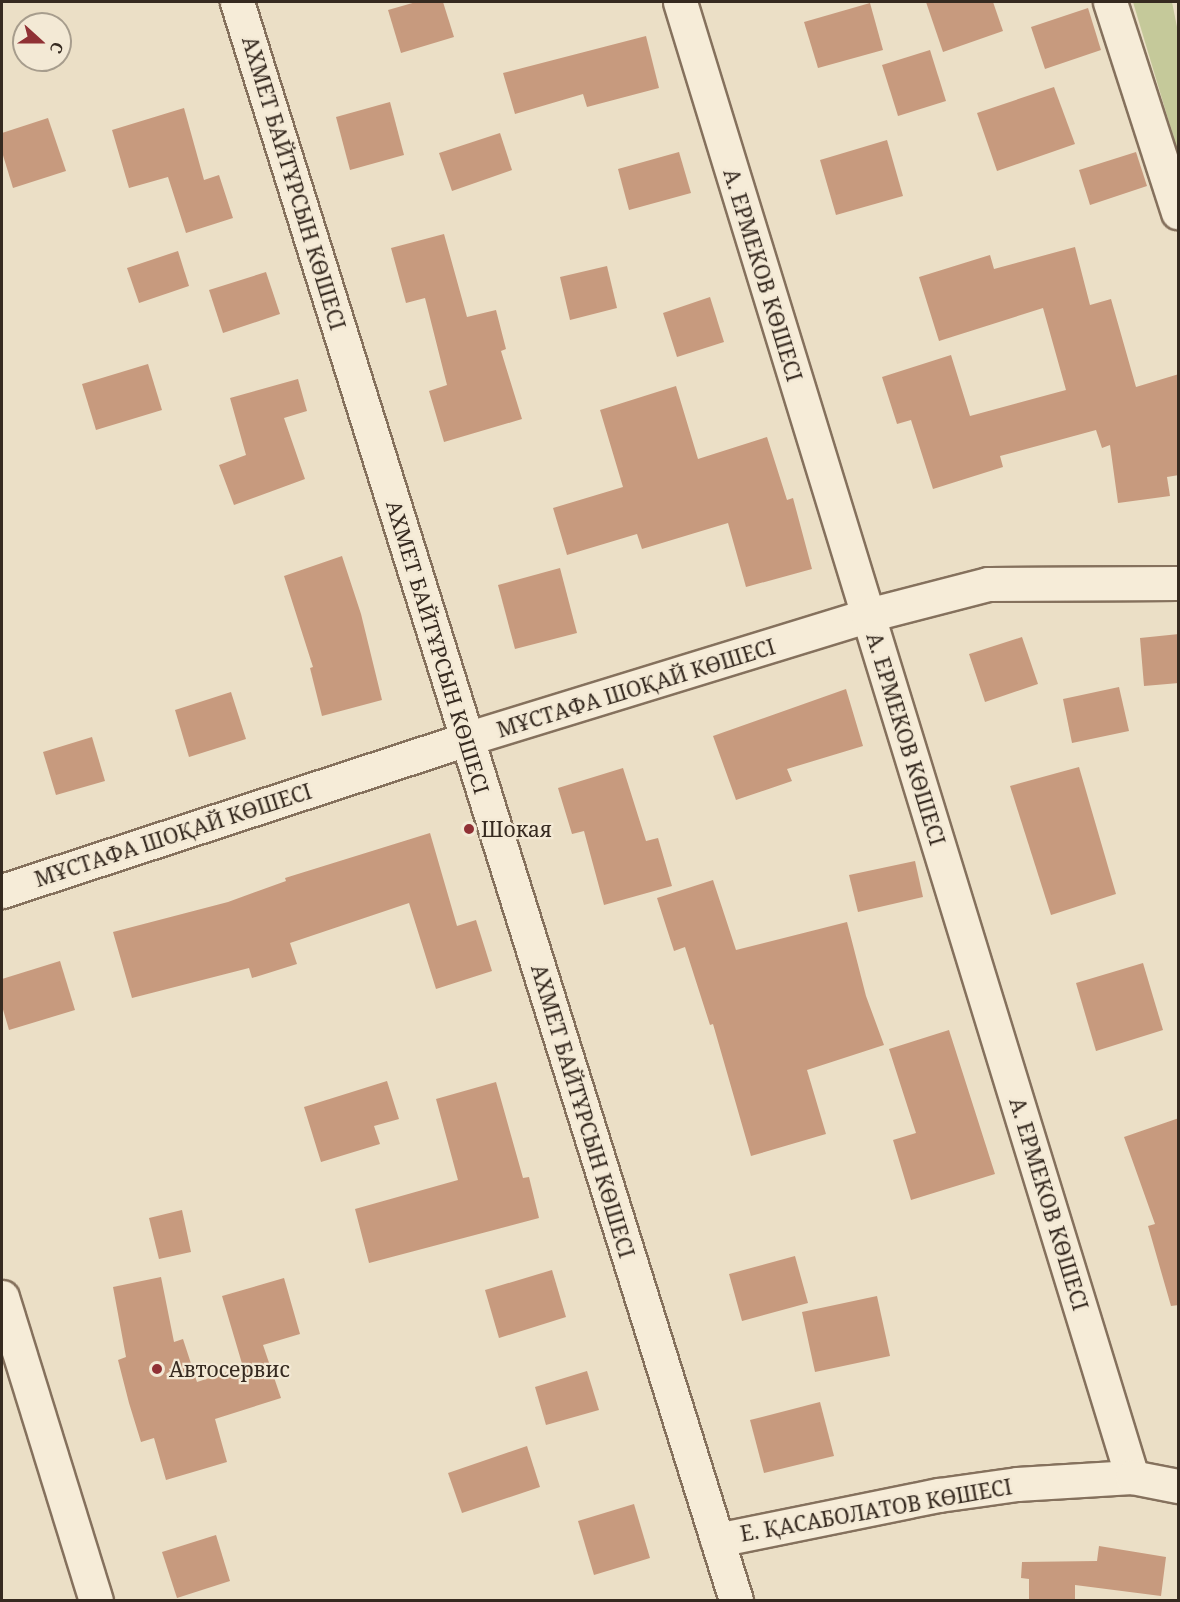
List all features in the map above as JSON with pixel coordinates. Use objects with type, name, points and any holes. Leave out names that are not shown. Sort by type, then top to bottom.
[{"type":"street","name":"АХМЕТ БАЙТҰРСЫН КӨШЕСІ","points":[[237,2],[736,1600]]},
{"type":"street","name":"А. ЕРМЕКОВ КӨШЕСІ","points":[[680,2],[1132,1477]]},
{"type":"street","points":[[1110,2],[1179,212]]},
{"type":"street","name":"МҰСТАФА ШОҚАЙ КӨШЕСІ","points":[[2,891],[466,739],[868,615],[988,584],[1179,583]]},
{"type":"street","points":[[2,1297],[96,1600]]},
{"type":"street","name":"Е. ҚАСАБОЛАТОВ КӨШЕСІ","points":[[717,1540],[939,1494],[1017,1484],[1132,1477],[1179,1486]]},
{"type":"green space","points":[[1133,2],[1172,2],[1178,32],[1178,152]]},
{"type":"building","points":[[416,2],[443,2],[454,37],[401,53],[388,10]]},
{"type":"building","points":[[926,2],[993,2],[1003,31],[943,52]]},
{"type":"building","points":[[870,3],[883,50],[818,68],[804,22]]},
{"type":"building","points":[[1088,8],[1101,50],[1045,69],[1031,27]]},
{"type":"building","points":[[646,36],[659,88],[587,107],[583,94],[515,114],[503,73]]},
{"type":"building","points":[[930,50],[946,101],[898,116],[882,65]]},
{"type":"building","points":[[1054,87],[1075,144],[997,171],[977,113]]},
{"type":"building","points":[[390,102],[404,155],[350,170],[336,117]]},
{"type":"building","points":[[184,108],[204,180],[219,175],[233,218],[186,233],[168,177],[129,188],[112,130]]},
{"type":"building","points":[[48,118],[66,171],[13,188],[2,152],[2,133]]},
{"type":"building","points":[[500,133],[512,170],[452,191],[439,153]]},
{"type":"building","points":[[887,140],[903,196],[836,215],[820,160]]},
{"type":"building","points":[[679,152],[691,193],[629,210],[618,169]]},
{"type":"building","points":[[1136,152],[1147,186],[1090,205],[1079,170]]},
{"type":"building","points":[[444,234],[467,317],[496,310],[506,349],[501,351],[522,419],[444,442],[429,391],[447,385],[425,298],[406,303],[391,248]]},
{"type":"building","points":[[1075,247],[1090,305],[1111,299],[1136,387],[1179,374],[1179,475],[1167,477],[1170,496],[1118,503],[1110,445],[1102,448],[1096,430],[1000,456],[1003,467],[933,489],[911,420],[897,424],[882,377],[951,355],[970,416],[1066,390],[1043,308],[939,341],[919,277],[990,255],[994,269]]},
{"type":"building","points":[[178,251],[189,286],[139,303],[127,268]]},
{"type":"building","points":[[607,266],[617,308],[570,320],[560,277]]},
{"type":"building","points":[[266,272],[280,314],[223,333],[209,290]]},
{"type":"building","points":[[710,297],[724,342],[677,357],[663,313]]},
{"type":"building","points":[[148,364],[162,410],[96,430],[82,384]]},
{"type":"building","points":[[298,379],[307,411],[284,418],[305,479],[234,505],[219,465],[246,455],[230,398]]},
{"type":"building","points":[[676,386],[698,459],[767,437],[787,500],[793,498],[812,569],[746,587],[728,523],[642,549],[637,534],[567,555],[553,508],[623,487],[600,410]]},
{"type":"building","points":[[342,556],[361,614],[382,700],[322,716],[310,668],[313,667],[284,576]]},
{"type":"building","points":[[560,568],[577,633],[515,649],[498,585]]},
{"type":"building","points":[[1179,634],[1179,683],[1144,686],[1140,638]]},
{"type":"building","points":[[1022,637],[1038,684],[985,702],[969,654]]},
{"type":"building","points":[[1119,687],[1129,731],[1072,743],[1063,699]]},
{"type":"building","points":[[846,689],[863,746],[787,769],[792,781],[736,800],[713,736]]},
{"type":"building","points":[[231,692],[246,739],[189,757],[175,710]]},
{"type":"building","points":[[92,737],[105,781],[56,795],[43,752]]},
{"type":"building","points":[[1079,767],[1116,894],[1051,915],[1010,786]]},
{"type":"building","points":[[623,768],[646,841],[658,838],[672,886],[604,905],[584,831],[572,834],[558,788]]},
{"type":"building","points":[[430,833],[457,926],[476,920],[492,971],[436,989],[409,903],[290,943],[297,964],[252,978],[249,968],[132,998],[113,932],[228,902],[286,881],[285,878]]},
{"type":"building","points":[[915,861],[923,897],[858,912],[849,875]]},
{"type":"building","points":[[713,880],[736,950],[847,922],[866,996],[884,1045],[807,1070],[826,1134],[751,1156],[713,1024],[710,1025],[685,947],[674,951],[657,898]]},
{"type":"building","points":[[60,961],[75,1010],[9,1030],[2,1006],[2,979]]},
{"type":"building","points":[[1143,963],[1163,1030],[1096,1051],[1076,983]]},
{"type":"building","points":[[949,1030],[995,1174],[911,1200],[893,1140],[916,1133],[889,1049]]},
{"type":"building","points":[[387,1081],[399,1119],[374,1126],[380,1144],[321,1162],[304,1107]]},
{"type":"building","points":[[496,1082],[523,1178],[529,1177],[539,1218],[369,1263],[355,1209],[458,1180],[436,1099]]},
{"type":"building","points":[[1179,1118],[1179,1305],[1171,1306],[1148,1226],[1155,1224],[1124,1137]]},
{"type":"building","points":[[182,1210],[191,1252],[159,1259],[149,1218]]},
{"type":"building","points":[[795,1256],[808,1303],[742,1321],[729,1274]]},
{"type":"building","points":[[552,1270],[566,1317],[499,1338],[485,1290]]},
{"type":"building","points":[[161,1277],[174,1342],[183,1339],[197,1382],[243,1367],[222,1296],[284,1278],[300,1334],[263,1345],[281,1398],[215,1419],[227,1462],[166,1480],[154,1438],[141,1442],[129,1403],[118,1360],[126,1357],[113,1287]]},
{"type":"building","points":[[877,1296],[890,1356],[815,1372],[802,1312]]},
{"type":"building","points":[[587,1371],[599,1410],[546,1425],[535,1387]]},
{"type":"building","points":[[820,1402],[834,1456],[764,1473],[750,1420]]},
{"type":"building","points":[[527,1446],[540,1487],[462,1513],[448,1473]]},
{"type":"building","points":[[634,1504],[650,1558],[594,1575],[578,1521]]},
{"type":"building","points":[[216,1535],[230,1581],[177,1598],[162,1552]]},
{"type":"building","points":[[1099,1546],[1166,1557],[1161,1596],[1075,1585],[1075,1600],[1029,1600],[1029,1579],[1021,1578],[1022,1562],[1097,1561]]},
{"type":"place","name":"Шокая","points":[[469,829]]},
{"type":"place","name":"Автосервис","points":[[157,1369]]}]
